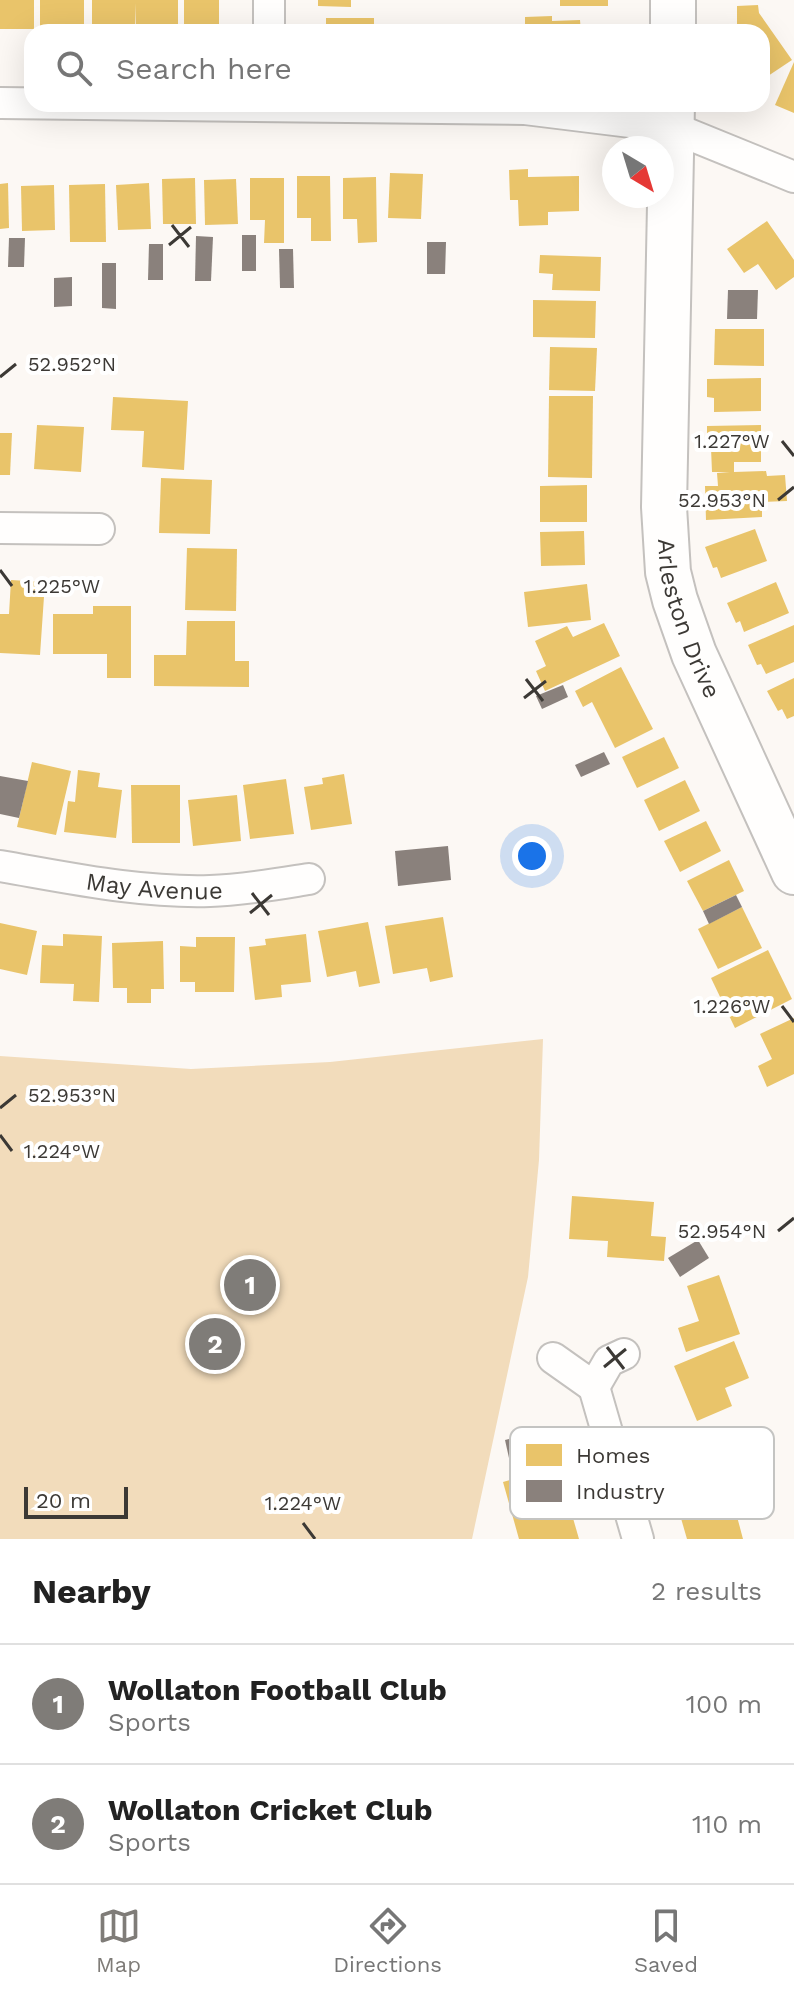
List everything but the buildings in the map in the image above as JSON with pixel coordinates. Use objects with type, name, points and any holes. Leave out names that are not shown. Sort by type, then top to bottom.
[{"type":"street","points":[[269,0],[269,24]]},
{"type":"street","points":[[673,0],[673,24]]},
{"type":"street","points":[[0,103],[24,103]]},
{"type":"street","points":[[588,112],[672,116],[794,177]]},
{"type":"street","name":"Arleston Drive","points":[[672,116],[664,507],[668,572],[694,654],[794,872]]},
{"type":"street","points":[[0,528],[99,529]]},
{"type":"street","name":"May Avenue","points":[[0,866],[115,886],[165,890],[212,891],[309,879]]},
{"type":"street","points":[[594,1387],[609,1361],[624,1354]]},
{"type":"street","points":[[553,1358],[594,1387],[606,1427]]},
{"type":"street","points":[[632,1519],[638,1539]]},
{"type":"shaded area","points":[[543,1039],[539,1160],[528,1277],[472,1539],[0,1539],[0,1056],[191,1069],[330,1062]]},
{"type":"place","name":"Wollaton Football Club","points":[[250,1285]]},
{"type":"place","name":"Wollaton Cricket Club","points":[[215,1344]]}]
